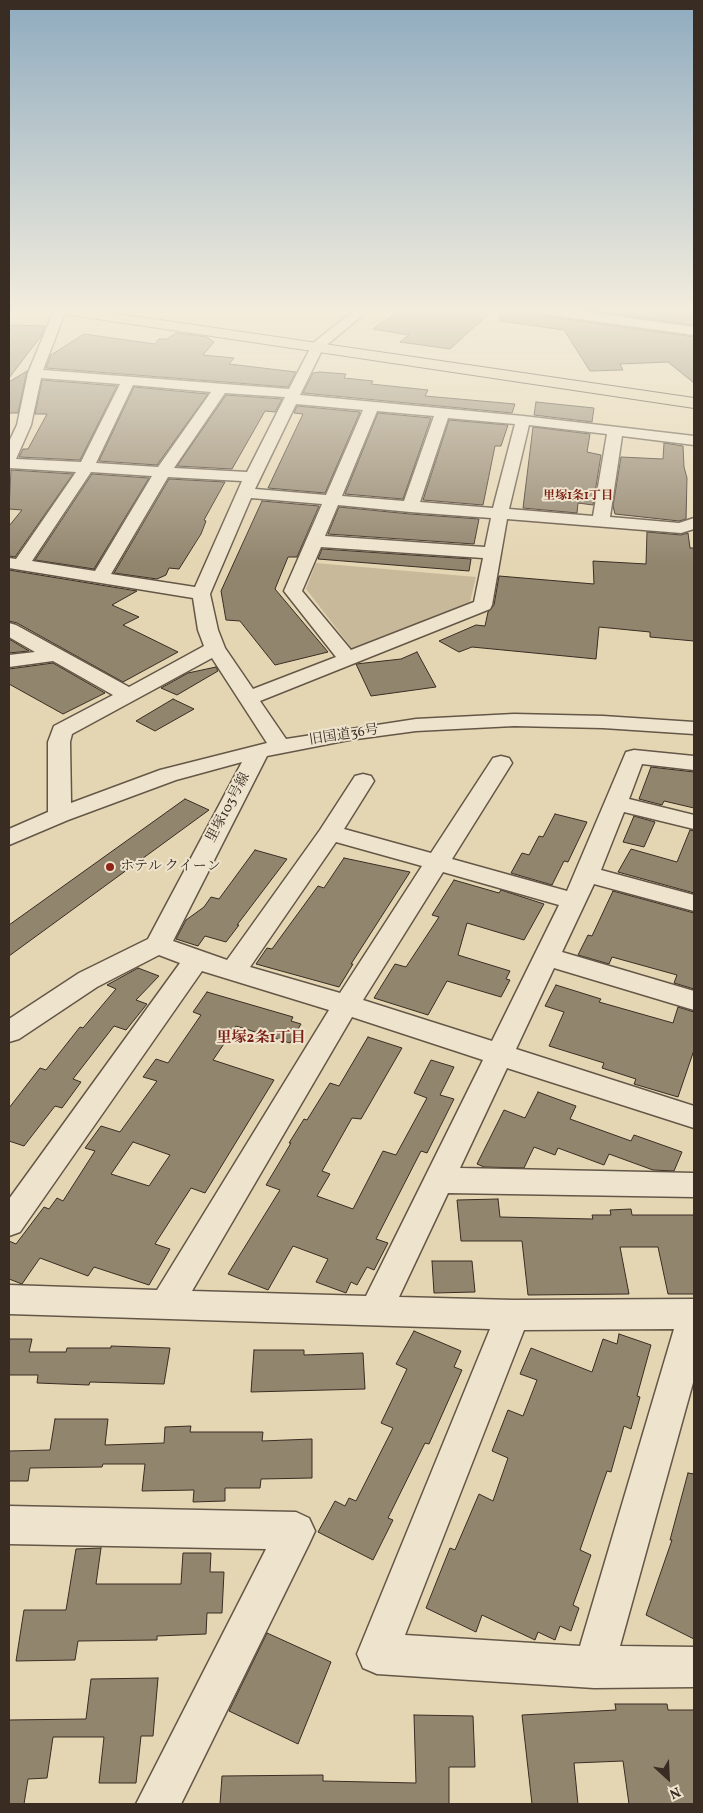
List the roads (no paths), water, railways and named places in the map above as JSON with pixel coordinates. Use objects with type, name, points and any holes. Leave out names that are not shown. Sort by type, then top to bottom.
[{"type":"highway","points":[[639,395],[694,403]]},
{"type":"street","points":[[9,458],[24,425],[30,395]]},
{"type":"street","points":[[122,395],[86,468],[15,564],[201,594]]},
{"type":"street","points":[[100,578],[162,473],[216,395]]},
{"type":"street","points":[[278,395],[694,440]]},
{"type":"street","points":[[270,748],[247,699],[215,648],[208,630],[201,594],[244,493],[293,396]]},
{"type":"street","points":[[348,659],[293,591],[315,542],[330,500],[372,406]]},
{"type":"street","points":[[410,507],[443,412]]},
{"type":"street","points":[[247,699],[482,605],[491,553],[523,420]]},
{"type":"street","points":[[9,424],[24,425]]},
{"type":"street","points":[[601,521],[615,432]]},
{"type":"street","points":[[9,464],[252,477]]},
{"type":"street","points":[[244,493],[680,528],[694,523]]},
{"type":"street","points":[[315,542],[491,553]]},
{"type":"street","points":[[9,629],[127,694]]},
{"type":"street","points":[[60,815],[59,742],[62,731],[127,694],[215,648]]},
{"type":"street","points":[[9,661],[54,655]]},
{"type":"street","name":"旧国道36号","points":[[9,838],[60,815],[168,776],[270,748],[416,725],[514,720],[603,722],[694,728]]},
{"type":"street","name":"里塚103号線","points":[[158,945],[270,748]]},
{"type":"street","points":[[376,1309],[587,874],[634,757],[694,763]]},
{"type":"street","points":[[166,1304],[346,1005],[501,763]]},
{"type":"street","points":[[233,971],[330,833],[363,781]]},
{"type":"street","points":[[617,803],[694,822]]},
{"type":"street","points":[[330,833],[574,901]]},
{"type":"street","points":[[587,874],[694,903]]},
{"type":"street","points":[[9,1032],[88,980],[158,945],[196,960],[346,1005],[694,1117]]},
{"type":"street","points":[[547,957],[694,1001]]},
{"type":"street","points":[[9,1222],[196,960]]},
{"type":"street","points":[[438,1180],[694,1185]]},
{"type":"street","points":[[9,1300],[513,1314],[694,1314]]},
{"type":"street","points":[[513,1314],[377,1654],[594,1667],[694,1667]]},
{"type":"street","points":[[594,1667],[694,1319]]},
{"type":"street","points":[[9,1525],[296,1531],[158,1804]]},
{"type":"place","name":"ホテル クイーン","points":[[110,867]]},
{"type":"district","name":"里塚1条1丁目","points":[[578,497]]},
{"type":"district","name":"里塚2条1丁目","points":[[261,1039]]}]
